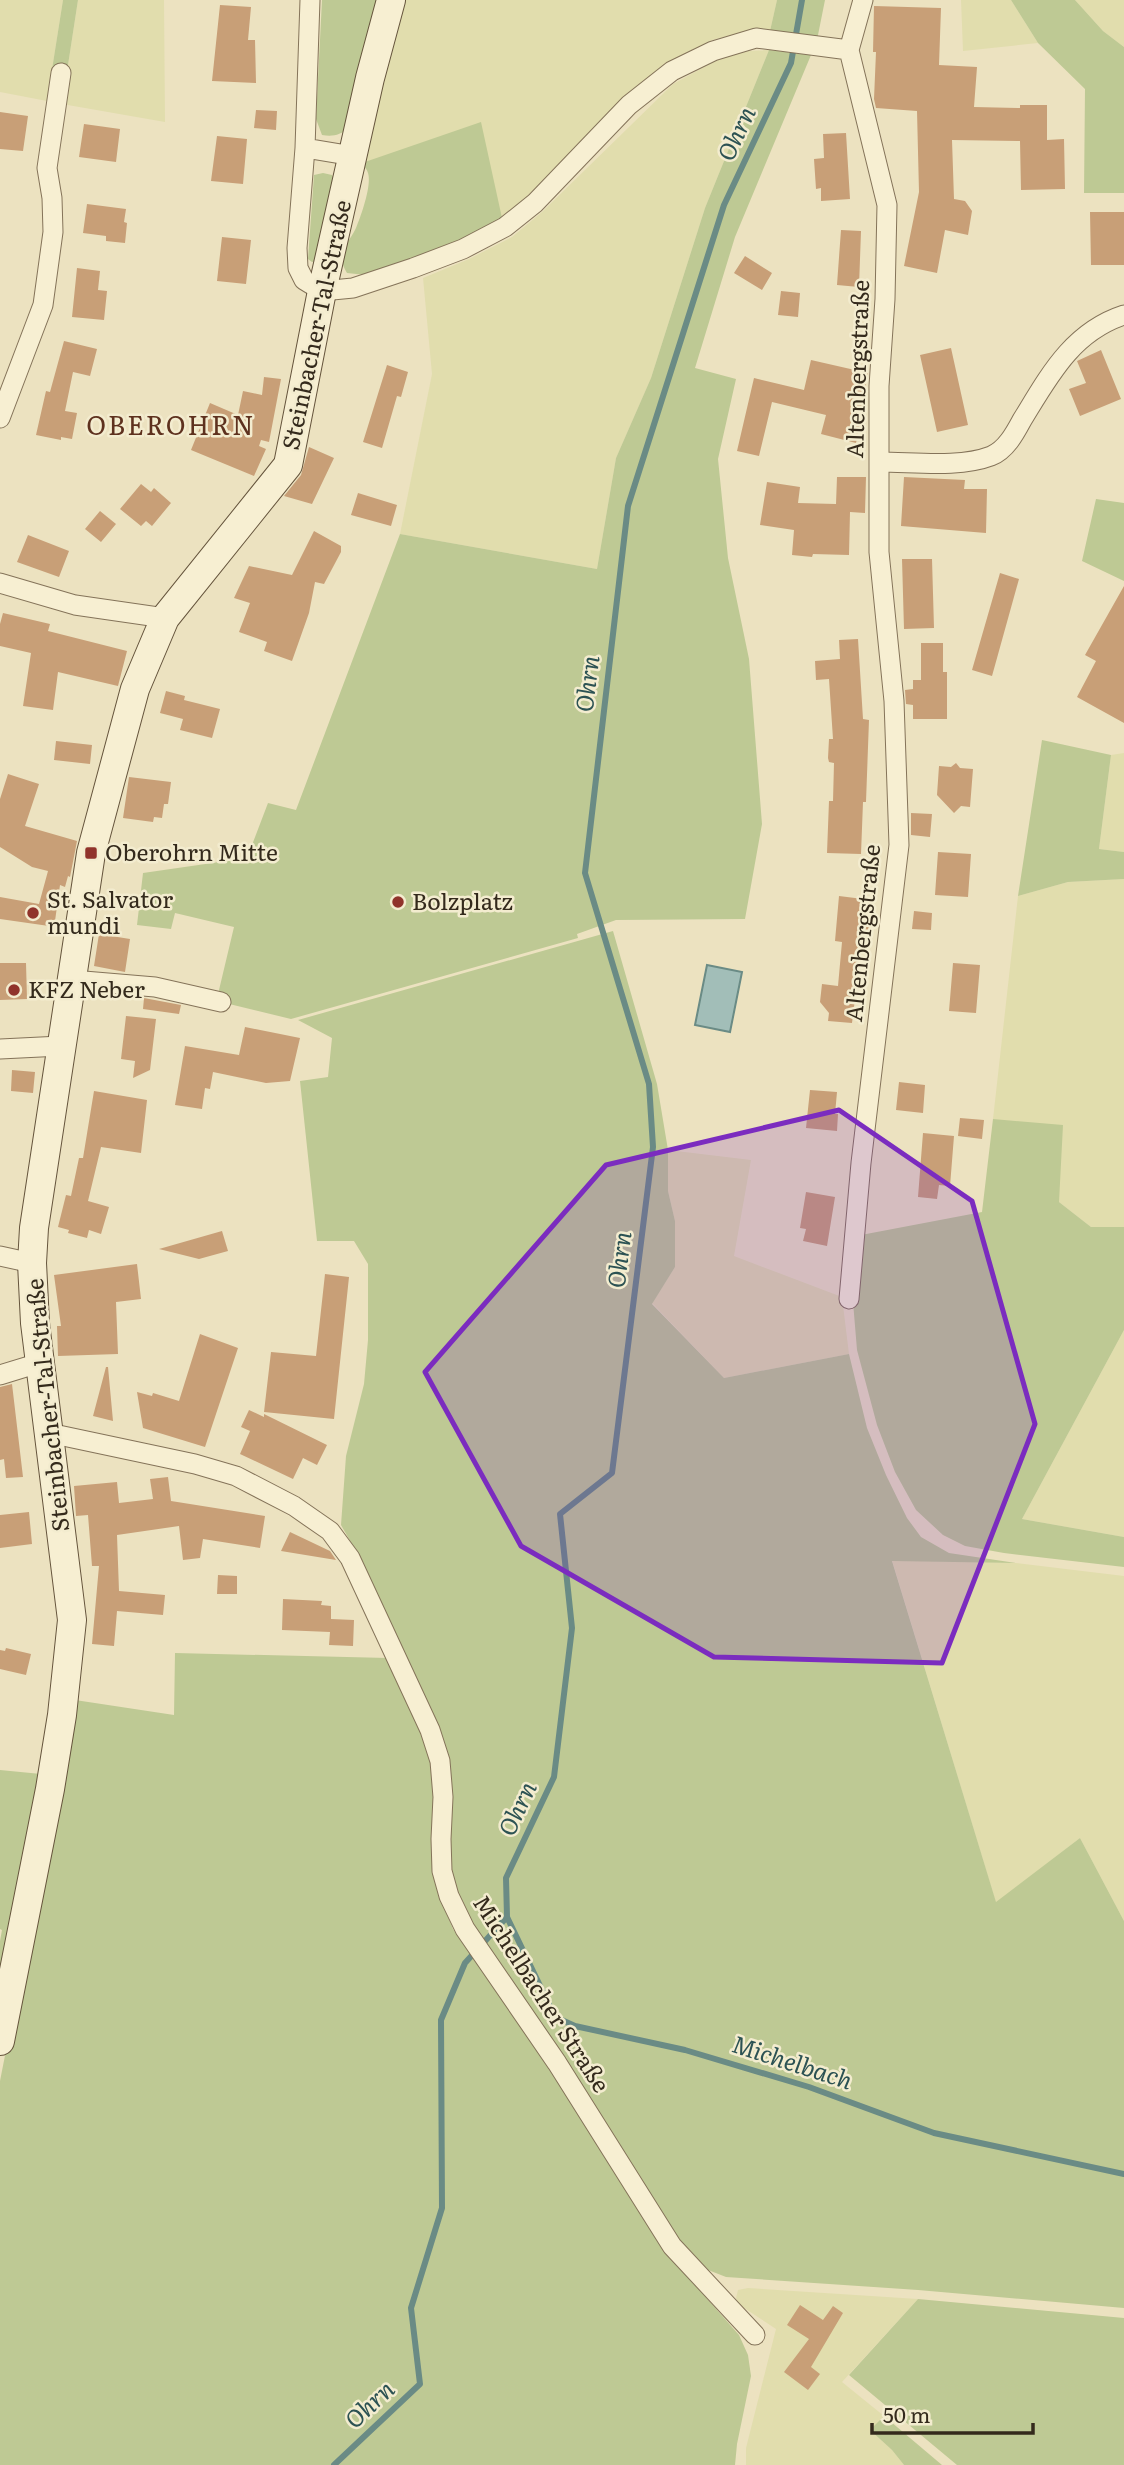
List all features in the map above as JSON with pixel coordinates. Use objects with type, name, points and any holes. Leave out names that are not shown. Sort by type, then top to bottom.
[{"type":"main road","name":"Steinbacher-Tal-Straße","points":[[0,2041],[50,1789],[62,1715],[72,1620],[39,1363],[32,1263],[34,1228],[91,853],[135,689],[165,618],[288,465],[369,78],[391,0]]},
{"type":"street","points":[[310,0],[305,148],[297,248],[298,268],[304,280],[323,290],[353,288],[413,268],[463,249],[505,227],[535,203],[629,104],[672,71],[713,51],[756,38],[849,50],[863,0]]},
{"type":"street","name":"Altenbergstraße","points":[[849,50],[887,205],[885,299],[879,386],[879,552],[894,701],[899,845],[861,1163],[849,1299]]},
{"type":"street","points":[[0,418],[43,305],[53,232],[52,198],[47,168],[61,73]]},
{"type":"street","points":[[305,148],[353,156]]},
{"type":"street","points":[[880,462],[973,462],[995,455],[1010,440],[1048,378],[1074,344],[1105,321],[1124,315]]},
{"type":"street","points":[[0,583],[75,606],[165,618]]},
{"type":"street","points":[[72,980],[155,987],[221,1002]]},
{"type":"street","points":[[0,1049],[61,1046]]},
{"type":"street","points":[[0,1256],[32,1263]]},
{"type":"street","points":[[0,1375],[39,1363]]},
{"type":"street","name":"Michelbacher Straße","points":[[49,1433],[195,1464],[236,1476],[294,1506],[330,1531],[350,1558],[430,1730],[440,1761],[443,1797],[442,1871],[449,1896],[465,1929],[557,2063],[672,2246],[755,2335]]},
{"type":"highlighted area","points":[[839,1110],[972,1201],[1035,1424],[942,1663],[714,1657],[521,1546],[425,1372],[606,1165]]},
{"type":"shaded area","points":[[0,0],[63,0],[47,101],[0,92]]},
{"type":"shaded area","points":[[78,0],[164,0],[165,122],[62,104]]},
{"type":"shaded area","points":[[402,0],[777,0],[770,31],[752,30],[712,40],[668,64],[623,101],[527,197],[502,218],[362,163]]},
{"type":"shaded area","points":[[961,0],[1011,0],[1038,43],[963,51]]},
{"type":"shaded area","points":[[1075,0],[1124,0],[1124,47],[1103,31]]},
{"type":"shaded area","points":[[769,50],[705,208],[651,378],[616,458],[597,569],[400,534],[432,374],[423,278],[512,237],[542,212],[673,84],[719,59],[748,51]]},
{"type":"shaded area","points":[[1124,753],[1124,852],[1099,849],[1111,755]]},
{"type":"shaded area","points":[[1124,879],[1124,1227],[1091,1227],[1059,1202],[993,1119],[1018,896],[1068,882]]},
{"type":"shaded area","points":[[668,1150],[751,1160],[734,1256],[842,1297],[849,1354],[724,1378],[652,1303],[675,1267],[675,1221],[668,1191]]},
{"type":"shaded area","points":[[1124,1330],[1124,1537],[1022,1519]]},
{"type":"shaded area","points":[[892,1560],[1016,1563],[1124,1576],[1124,1921],[1080,1838],[996,1903]]},
{"type":"shaded area","points":[[748,2288],[918,2299],[842,2382],[884,2416],[871,2431],[904,2465],[746,2465],[746,2448],[776,2329],[738,2304],[738,2290]]},
{"type":"green space","points":[[63,0],[78,0],[62,104],[47,101]]},
{"type":"green space","points":[[322,0],[382,0],[349,128],[333,136],[322,135],[316,119]]},
{"type":"green space","points":[[777,0],[825,0],[817,40],[770,31]]},
{"type":"green space","points":[[1011,0],[1075,0],[1103,31],[1124,47],[1124,193],[1084,193],[1085,89],[1038,43]]},
{"type":"green space","points":[[769,50],[811,55],[735,237],[695,368],[736,379],[718,459],[728,558],[749,659],[762,824],[745,919],[616,920],[577,934],[578,938],[291,1019],[221,1002],[219,990],[234,927],[175,913],[171,929],[137,925],[143,873],[247,858],[268,803],[296,810],[400,534],[597,569],[616,458],[651,378],[705,208]]},
{"type":"green space","points":[[481,122],[502,218],[462,239],[366,275],[347,273],[343,266],[343,249],[358,223],[369,185],[368,173],[362,163]]},
{"type":"green space","points":[[314,175],[332,175],[336,182],[317,261],[312,262],[308,259]]},
{"type":"green space","points":[[1096,499],[1124,503],[1124,581],[1082,561]]},
{"type":"green space","points":[[1042,740],[1111,755],[1099,849],[1124,852],[1124,879],[1068,882],[1018,896]]},
{"type":"green space","points":[[613,931],[657,1084],[668,1150],[668,1191],[675,1221],[675,1267],[652,1304],[724,1378],[849,1354],[867,1428],[907,1518],[921,1537],[949,1553],[1016,1563],[892,1561],[996,1902],[1080,1838],[1124,1921],[1124,2308],[726,2277],[703,2268],[692,2259],[471,1923],[449,1871],[448,1784],[357,1553],[341,1525],[346,1456],[364,1384],[368,1340],[368,1264],[354,1241],[317,1241],[300,1081],[328,1077],[332,1038],[298,1020]]},
{"type":"green space","points":[[993,1119],[1063,1125],[1059,1202],[1091,1227],[1124,1227],[1124,1330],[1022,1519],[1124,1537],[1124,1567],[1004,1553],[965,1546],[943,1535],[916,1510],[895,1472],[877,1425],[857,1350],[853,1302],[861,1235],[982,1212]]},
{"type":"green space","points":[[175,1653],[388,1658],[426,1741],[432,1768],[441,1899],[453,1929],[551,2067],[667,2253],[739,2335],[748,2355],[751,2376],[735,2465],[0,2465],[0,2081],[75,1700],[174,1715]]},
{"type":"green space","points":[[0,1770],[41,1774],[0,1984],[2,1930]]},
{"type":"green space","points":[[918,2299],[1124,2318],[1124,2465],[957,2465],[849,2375]]},
{"type":"green space","points":[[884,2416],[942,2465],[904,2465],[870,2430]]},
{"type":"water","points":[[707,965],[742,972],[730,1032],[695,1025]]},
{"type":"building","points":[[220,5],[251,7],[248,40],[255,40],[256,83],[212,81]]},
{"type":"building","points":[[874,6],[941,8],[939,65],[977,67],[974,107],[1020,108],[1020,105],[1047,105],[1047,140],[1064,139],[1065,189],[1021,190],[1020,141],[952,140],[954,199],[965,201],[972,211],[968,235],[945,230],[937,273],[904,266],[919,192],[917,111],[876,108]]},
{"type":"building","points":[[256,110],[277,111],[276,130],[254,128]]},
{"type":"building","points":[[0,112],[28,116],[23,151],[0,149]]},
{"type":"building","points":[[84,124],[120,129],[116,162],[79,157]]},
{"type":"building","points":[[846,133],[850,199],[821,201],[821,188],[816,189],[814,159],[824,158],[823,134]]},
{"type":"building","points":[[217,136],[247,139],[243,184],[211,181]]},
{"type":"building","points":[[87,204],[126,209],[125,243],[106,241],[106,236],[83,233]]},
{"type":"building","points":[[1090,212],[1124,212],[1124,265],[1091,265]]},
{"type":"building","points":[[841,230],[861,231],[859,287],[837,285]]},
{"type":"building","points":[[222,237],[251,240],[246,284],[217,281]]},
{"type":"building","points":[[745,256],[772,273],[762,290],[734,273]]},
{"type":"building","points":[[77,268],[100,271],[98,290],[107,291],[104,320],[72,317]]},
{"type":"building","points":[[781,291],[800,293],[798,317],[778,315]]},
{"type":"building","points":[[64,341],[97,349],[90,376],[73,372],[65,411],[77,413],[72,439],[61,437],[61,440],[36,435],[46,391],[50,392]]},
{"type":"building","points":[[951,348],[968,425],[937,432],[920,355]]},
{"type":"building","points":[[1101,350],[1121,399],[1080,416],[1069,389],[1086,383],[1077,361]]},
{"type":"building","points":[[811,360],[868,373],[856,443],[821,434],[826,415],[772,402],[759,456],[737,451],[754,378],[804,390]]},
{"type":"building","points":[[387,365],[408,372],[401,397],[397,396],[382,448],[363,442]]},
{"type":"building","points":[[264,377],[281,379],[269,442],[261,440],[259,446],[266,449],[254,476],[191,450],[210,403],[238,415],[243,391],[262,395]]},
{"type":"building","points":[[309,447],[334,458],[312,504],[284,496],[301,475]]},
{"type":"building","points":[[837,477],[866,477],[865,513],[850,512],[849,555],[792,555],[794,530],[760,525],[767,482],[800,487],[798,503],[836,504]]},
{"type":"building","points":[[904,477],[965,480],[964,489],[987,489],[986,533],[901,526]]},
{"type":"building","points":[[141,484],[151,492],[154,488],[171,503],[152,526],[146,521],[141,526],[120,509]]},
{"type":"building","points":[[358,493],[397,505],[391,526],[351,515]]},
{"type":"building","points":[[100,511],[116,524],[101,542],[85,529]]},
{"type":"building","points":[[314,531],[341,546],[341,552],[324,584],[315,582],[309,613],[292,661],[264,651],[267,642],[239,632],[250,603],[234,598],[249,566],[292,575]]},
{"type":"building","points":[[28,535],[69,551],[59,577],[17,562]]},
{"type":"building","points":[[902,559],[932,559],[934,628],[904,629]]},
{"type":"building","points":[[1000,573],[1019,579],[992,676],[972,670]]},
{"type":"building","points":[[1124,586],[1124,723],[1077,697],[1096,661],[1085,655]]},
{"type":"building","points":[[3,613],[50,624],[48,631],[127,651],[118,686],[58,672],[53,710],[23,706],[31,653],[0,646]]},
{"type":"building","points":[[858,639],[863,719],[869,720],[861,854],[827,853],[834,763],[829,762],[828,758],[829,739],[833,739],[829,679],[816,680],[815,661],[840,659],[839,640]]},
{"type":"building","points":[[921,643],[943,643],[943,672],[947,672],[947,719],[913,719],[913,705],[906,704],[905,690],[913,689],[913,680],[921,680]]},
{"type":"building","points":[[166,691],[185,696],[184,700],[220,709],[212,738],[180,730],[183,719],[160,713]]},
{"type":"building","points":[[56,741],[92,745],[90,764],[54,760]]},
{"type":"building","points":[[956,763],[960,768],[973,769],[970,807],[961,806],[954,813],[937,795],[939,766],[951,767]]},
{"type":"building","points":[[8,774],[39,784],[25,826],[77,841],[70,877],[68,876],[65,887],[60,885],[55,921],[50,920],[49,926],[0,919],[0,897],[39,904],[48,871],[32,867],[0,847],[0,799]]},
{"type":"building","points":[[129,777],[171,782],[168,804],[164,804],[162,818],[154,817],[153,822],[123,818]]},
{"type":"building","points":[[911,813],[932,814],[930,837],[911,835]]},
{"type":"building","points":[[938,852],[971,854],[968,897],[935,895]]},
{"type":"building","points":[[839,896],[863,899],[861,914],[871,915],[867,945],[862,944],[852,1023],[828,1021],[829,1013],[820,1002],[822,984],[838,986],[842,942],[835,941]]},
{"type":"building","points":[[914,911],[932,913],[931,930],[912,929]]},
{"type":"building","points":[[99,934],[130,939],[125,972],[94,966]]},
{"type":"building","points":[[0,963],[26,963],[27,999],[0,1000]]},
{"type":"building","points":[[953,963],[980,965],[976,1013],[949,1011]]},
{"type":"building","points":[[144,998],[181,1005],[179,1014],[143,1009]]},
{"type":"building","points":[[126,1016],[156,1019],[150,1070],[133,1078],[135,1061],[121,1059]]},
{"type":"building","points":[[245,1027],[300,1038],[290,1081],[266,1083],[213,1072],[210,1089],[205,1088],[202,1109],[175,1105],[185,1046],[239,1055]]},
{"type":"building","points":[[12,1070],[35,1072],[33,1093],[11,1091]]},
{"type":"building","points":[[899,1082],[925,1085],[923,1113],[896,1110]]},
{"type":"building","points":[[810,1090],[837,1092],[837,1131],[806,1128]]},
{"type":"building","points":[[94,1091],[147,1100],[141,1153],[101,1147],[88,1201],[109,1207],[101,1234],[89,1230],[87,1238],[58,1227],[66,1195],[71,1196],[79,1158],[83,1158]]},
{"type":"building","points":[[960,1118],[984,1120],[982,1139],[958,1136]]},
{"type":"building","points":[[923,1133],[954,1136],[950,1186],[939,1185],[937,1199],[918,1197]]},
{"type":"building","points":[[806,1192],[835,1197],[827,1246],[803,1241],[806,1229],[800,1228]]},
{"type":"building","points":[[222,1231],[228,1251],[199,1259],[159,1249]]},
{"type":"building","points":[[137,1264],[141,1299],[116,1302],[118,1354],[58,1356],[57,1326],[61,1326],[54,1275]]},
{"type":"building","points":[[325,1274],[349,1277],[334,1419],[264,1412],[271,1352],[316,1356]]},
{"type":"building","points":[[200,1334],[238,1348],[205,1447],[143,1428],[137,1392],[152,1396],[153,1393],[179,1401]]},
{"type":"building","points":[[108,1367],[113,1421],[93,1416]]},
{"type":"building","points":[[12,1384],[23,1477],[6,1478],[4,1459],[0,1460],[0,1387]]},
{"type":"building","points":[[249,1410],[264,1417],[264,1414],[327,1445],[317,1465],[303,1458],[293,1479],[240,1454],[250,1431],[241,1427]]},
{"type":"building","points":[[168,1477],[171,1501],[265,1516],[260,1548],[203,1539],[200,1558],[183,1560],[179,1526],[117,1535],[119,1591],[165,1595],[163,1615],[117,1611],[114,1646],[92,1644],[99,1566],[92,1566],[88,1515],[76,1516],[74,1486],[117,1482],[119,1503],[153,1499],[150,1479]]},
{"type":"building","points":[[29,1512],[32,1544],[0,1548],[0,1515]]},
{"type":"building","points":[[290,1532],[330,1551],[336,1560],[281,1551]]},
{"type":"building","points":[[218,1575],[237,1576],[237,1594],[217,1594]]},
{"type":"building","points":[[283,1599],[322,1601],[321,1605],[331,1606],[331,1619],[354,1620],[353,1646],[329,1645],[330,1632],[282,1630]]},
{"type":"building","points":[[6,1648],[31,1654],[26,1675],[0,1669],[0,1650],[5,1651]]},
{"type":"building","points":[[800,2305],[823,2320],[833,2306],[843,2313],[811,2367],[820,2374],[808,2390],[784,2372],[809,2339],[787,2325]]},
{"type":"waterway","name":"Ohrn","points":[[334,2465],[420,2384],[411,2308],[442,2208],[441,2020],[465,1963],[507,1917],[506,1878],[554,1777],[572,1628],[560,1514],[612,1473],[653,1147],[649,1084],[585,873],[628,506],[724,205],[791,63],[802,0]]},
{"type":"waterway","name":"Michelbach","points":[[507,1917],[555,2017],[575,2026],[685,2050],[809,2087],[934,2133],[1124,2174]]},
{"type":"place","name":"Oberohrn Mitte","points":[[91,853]]},
{"type":"place","name":"Bolzplatz","points":[[398,902]]},
{"type":"place","name":"St. Salvator mundi","points":[[33,913]]},
{"type":"place","name":"KFZ Neber","points":[[14,990]]},
{"type":"district","name":"OBEROHRN","points":[[171,426]]}]
